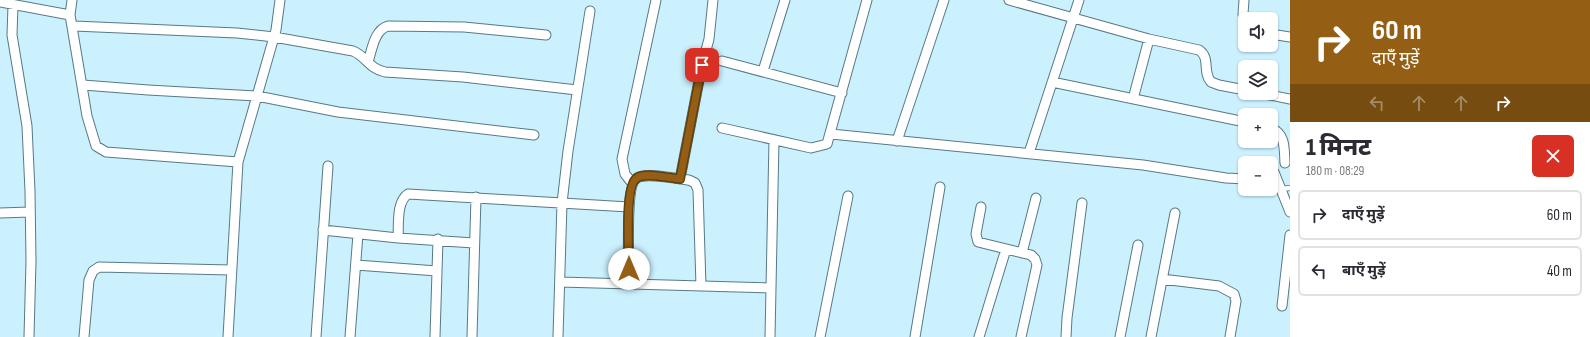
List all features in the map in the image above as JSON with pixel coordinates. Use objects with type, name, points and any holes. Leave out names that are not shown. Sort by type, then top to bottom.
[{"type":"street","points":[[72,0],[70,15],[74,26],[92,135],[96,146],[106,152],[238,162]]},
{"type":"street","points":[[228,337],[238,162],[274,37],[280,0]]},
{"type":"street","points":[[632,183],[625,174],[622,159],[656,0]]},
{"type":"street","points":[[680,179],[702,65],[709,39],[713,0]]},
{"type":"street","points":[[763,71],[785,0]]},
{"type":"street","points":[[722,128],[811,148],[820,147],[827,144],[868,0]]},
{"type":"street","points":[[897,141],[944,0]]},
{"type":"street","points":[[1010,0],[1149,39],[1199,50],[1204,53],[1206,60],[1206,72],[1211,82],[1238,89]]},
{"type":"street","points":[[1029,153],[1079,0]]},
{"type":"street","points":[[1243,12],[1244,0]]},
{"type":"street","points":[[0,2],[70,15]]},
{"type":"street","points":[[13,5],[12,34],[26,126],[30,212],[29,337]]},
{"type":"street","points":[[558,337],[562,203],[576,90],[590,11]]},
{"type":"street","points":[[74,26],[237,33],[274,37],[353,51],[361,55],[375,69],[384,72],[463,77],[576,90]]},
{"type":"street","points":[[368,62],[378,32],[381,28],[388,26],[464,27],[546,35]]},
{"type":"street","points":[[1278,35],[1290,37]]},
{"type":"street","points":[[1133,99],[1149,39]]},
{"type":"street","points":[[722,61],[842,93]]},
{"type":"street","points":[[1052,82],[1238,121]]},
{"type":"street","points":[[83,85],[257,96],[338,112],[534,135]]},
{"type":"street","points":[[1278,97],[1290,99]]},
{"type":"street","points":[[1278,133],[1283,140],[1288,161],[1278,168]]},
{"type":"street","points":[[831,134],[1143,165],[1238,179]]},
{"type":"street","points":[[770,337],[774,140]]},
{"type":"street","points":[[316,337],[328,166]]},
{"type":"street","points":[[628,284],[629,207],[632,183],[636,178],[644,175],[689,180],[695,183],[698,190],[701,286]]},
{"type":"street","points":[[1278,179],[1286,188],[1290,212]]},
{"type":"street","points":[[914,337],[940,187]]},
{"type":"street","points":[[398,238],[401,203],[403,197],[408,194],[629,207]]},
{"type":"street","points":[[820,337],[848,196]]},
{"type":"street","points":[[472,337],[476,197]]},
{"type":"street","points":[[1022,253],[1036,198]]},
{"type":"street","points":[[1066,337],[1066,318],[1082,203]]},
{"type":"street","points":[[981,207],[976,239],[982,244],[1022,253],[1036,259],[1038,265],[1021,337]]},
{"type":"street","points":[[0,214],[30,212]]},
{"type":"street","points":[[1150,337],[1175,213]]},
{"type":"street","points":[[323,230],[398,238],[474,243]]},
{"type":"street","points":[[350,337],[358,234]]},
{"type":"street","points":[[1282,306],[1290,235]]},
{"type":"street","points":[[435,337],[438,240]]},
{"type":"street","points":[[1120,337],[1138,245]]},
{"type":"street","points":[[979,337],[1006,249]]},
{"type":"street","points":[[356,265],[437,270]]},
{"type":"street","points":[[84,337],[89,280],[93,271],[99,267],[231,270]]},
{"type":"street","points":[[1162,279],[1219,286],[1234,294],[1236,301],[1230,337]]},
{"type":"street","points":[[560,282],[772,288]]},
{"type":"route","points":[[629,269],[629,207],[632,183],[636,178],[644,175],[680,179],[702,65]]}]
